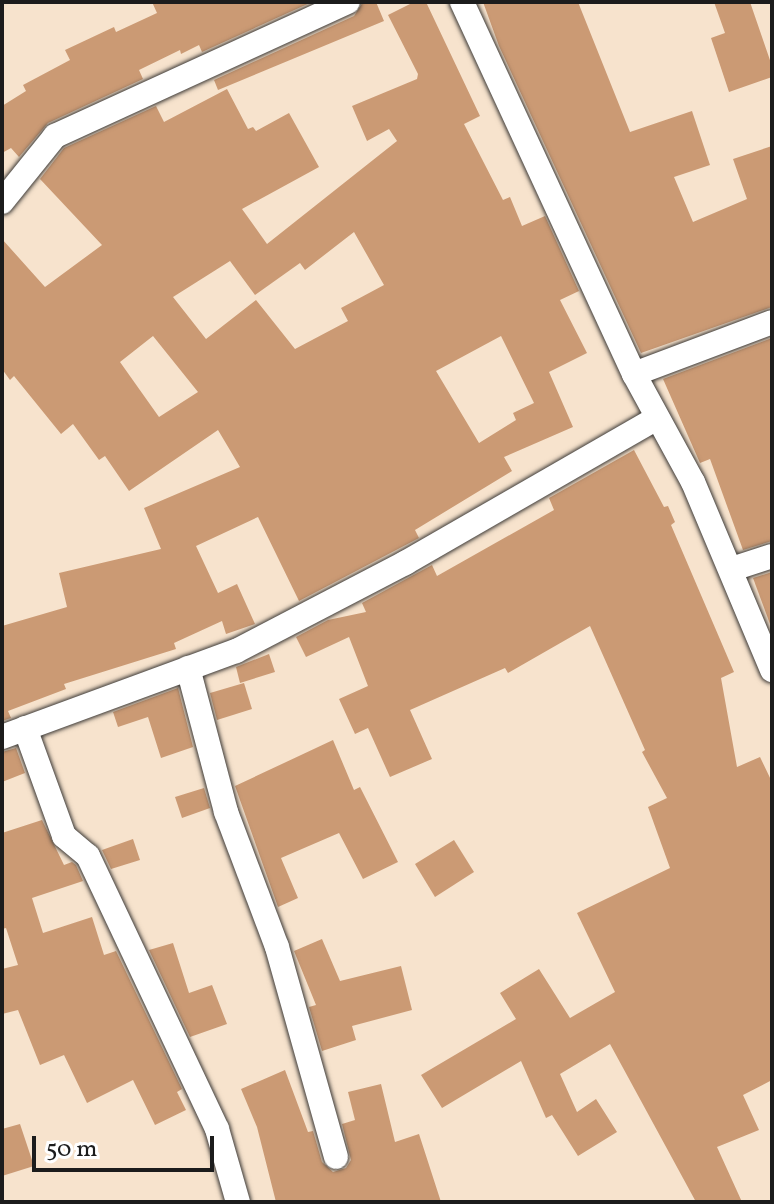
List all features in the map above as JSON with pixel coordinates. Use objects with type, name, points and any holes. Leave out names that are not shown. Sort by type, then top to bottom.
[{"type":"street","points":[[2,202],[55,136],[348,2]]},
{"type":"street","points":[[462,2],[634,374],[693,482],[772,670]]},
{"type":"street","points":[[634,374],[772,322]]},
{"type":"street","points":[[2,737],[236,651],[405,563],[657,418]]},
{"type":"street","points":[[732,569],[772,556]]},
{"type":"street","points":[[188,668],[226,812],[277,947],[336,1157]]},
{"type":"street","points":[[25,728],[64,836],[88,856],[217,1129],[238,1202]]},
{"type":"building","points":[[152,2],[312,2],[202,52],[199,45],[181,54],[180,50],[139,70],[143,79],[48,123],[19,157],[11,148],[2,153],[2,106],[26,91],[23,85],[70,60],[65,50],[114,27],[116,32],[157,13]]},
{"type":"building","points":[[363,2],[376,2],[384,21],[218,90],[214,80],[354,16]]},
{"type":"building","points":[[414,2],[426,2],[480,116],[464,124],[503,200],[510,197],[522,226],[545,216],[579,291],[560,300],[587,353],[549,372],[573,427],[504,457],[512,471],[415,530],[419,538],[299,601],[258,517],[196,546],[218,593],[237,584],[255,624],[226,634],[222,621],[174,643],[176,649],[64,684],[66,689],[8,711],[11,718],[2,721],[2,626],[67,607],[59,573],[161,549],[144,508],[240,467],[218,430],[129,491],[105,456],[99,460],[73,424],[61,434],[14,376],[10,380],[2,369],[2,239],[45,287],[102,245],[40,179],[64,148],[156,106],[164,122],[227,89],[248,129],[253,127],[256,131],[289,113],[319,167],[242,209],[267,244],[397,141],[389,129],[367,141],[352,106],[417,79],[418,74],[388,15]],"holes":[[[354,232],[384,285],[341,308],[348,321],[295,349],[256,300],[206,339],[173,297],[230,261],[255,295],[300,263],[305,270]],[[153,336],[198,392],[159,417],[120,362]],[[501,336],[534,403],[513,413],[516,420],[479,443],[436,371]]]},
{"type":"building","points":[[483,2],[578,2],[630,132],[692,111],[710,165],[674,177],[693,222],[747,199],[733,159],[772,146],[772,307],[641,353],[499,46]]},
{"type":"building","points":[[714,2],[750,2],[772,66],[772,77],[729,92],[711,38],[725,33]]},
{"type":"building","points":[[772,338],[772,541],[743,550],[710,459],[700,463],[663,379]]},
{"type":"building","points":[[634,450],[664,507],[668,506],[675,522],[671,525],[734,672],[721,678],[737,767],[760,757],[772,782],[772,1080],[743,1095],[759,1130],[717,1147],[742,1202],[696,1202],[610,1044],[560,1074],[577,1112],[596,1099],[617,1132],[578,1156],[552,1115],[546,1118],[521,1061],[442,1108],[421,1075],[516,1019],[500,993],[539,969],[570,1018],[615,992],[577,913],[670,868],[648,807],[667,798],[642,752],[645,750],[590,626],[508,673],[505,668],[410,710],[432,759],[390,777],[368,728],[355,734],[339,699],[368,686],[349,637],[306,657],[296,637],[328,620],[366,612],[362,603],[432,565],[437,576],[554,510],[549,498]]},
{"type":"building","points":[[772,572],[772,623],[770,624],[753,578]]},
{"type":"building","points":[[269,654],[275,672],[240,683],[236,667]]},
{"type":"building","points":[[244,683],[252,709],[217,720],[210,693]]},
{"type":"building","points":[[178,688],[193,747],[161,758],[148,717],[118,727],[113,712]]},
{"type":"building","points":[[333,740],[354,790],[360,787],[398,862],[363,879],[339,833],[281,858],[298,898],[278,907],[235,786]]},
{"type":"building","points":[[16,748],[25,773],[2,782],[2,752]]},
{"type":"building","points":[[204,788],[210,808],[182,818],[175,797]]},
{"type":"building","points":[[42,820],[64,865],[72,862],[76,865],[83,881],[32,898],[43,933],[92,917],[104,955],[116,951],[182,1089],[177,1092],[186,1110],[155,1125],[133,1080],[87,1103],[64,1055],[40,1065],[18,1010],[2,1014],[2,969],[18,965],[6,928],[2,929],[2,833]]},
{"type":"building","points":[[133,839],[140,860],[111,869],[102,850]]},
{"type":"building","points":[[454,840],[474,872],[435,897],[415,864]]},
{"type":"building","points":[[322,939],[340,981],[401,966],[412,1010],[352,1026],[356,1040],[322,1051],[309,1007],[316,1005],[294,951]]},
{"type":"building","points":[[173,943],[189,993],[212,985],[227,1024],[190,1037],[149,950]]},
{"type":"building","points":[[285,1070],[308,1132],[313,1131],[322,1162],[333,1172],[346,1168],[351,1160],[342,1124],[355,1120],[348,1092],[381,1084],[395,1142],[419,1134],[441,1202],[276,1202],[257,1127],[241,1089]]},
{"type":"building","points":[[20,1124],[34,1166],[2,1176],[2,1129]]}]
